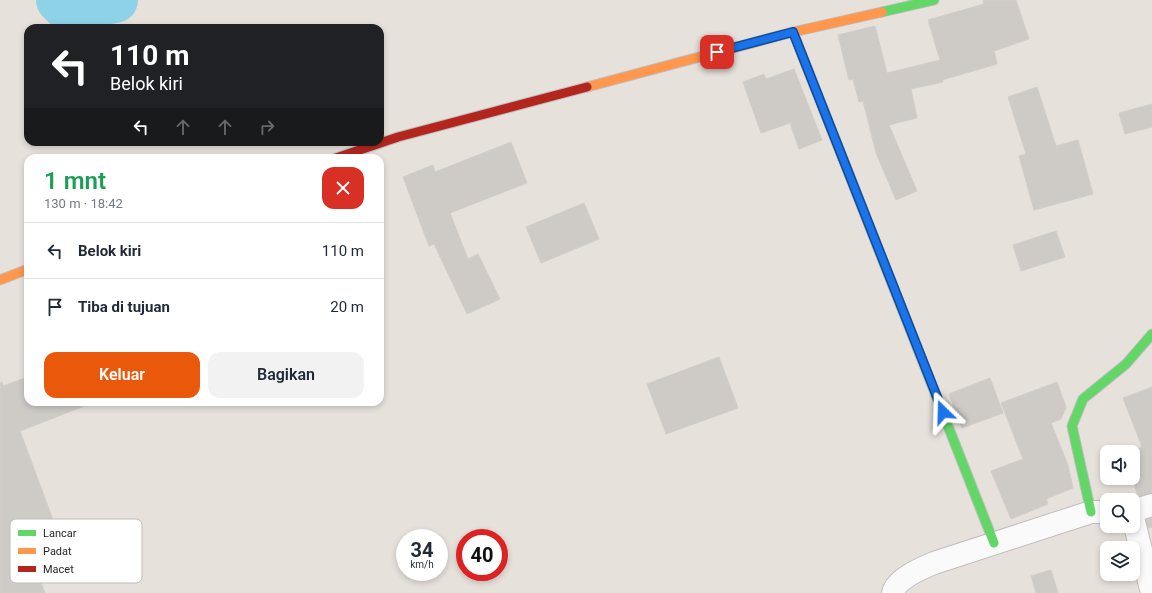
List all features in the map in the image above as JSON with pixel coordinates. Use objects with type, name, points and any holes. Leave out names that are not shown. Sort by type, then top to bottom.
[{"type":"street","points":[[384,142],[405,135],[793,32],[934,0]]},
{"type":"street","points":[[793,32],[994,543]]},
{"type":"street","points":[[348,154],[372,146]]},
{"type":"street","points":[[0,280],[24,271]]},
{"type":"street","points":[[893,593],[894,589],[910,574],[934,562],[1099,512],[1072,426],[1083,399],[1126,364],[1152,334]]},
{"type":"street","points":[[1140,509],[1152,505]]},
{"type":"street","points":[[1137,533],[1152,593]]},
{"type":"building","points":[[983,0],[1016,0],[1029,39],[994,51],[997,64],[942,80],[943,82],[911,89],[917,118],[889,125],[917,191],[896,200],[876,153],[863,101],[859,102],[853,79],[849,80],[838,35],[875,26],[887,73],[940,60],[928,20],[984,4]]},
{"type":"building","points":[[794,69],[822,140],[799,149],[790,123],[761,133],[743,82],[764,74],[766,79]]},
{"type":"building","points":[[1037,87],[1056,146],[1078,140],[1093,194],[1034,210],[1019,156],[1026,154],[1008,97]]},
{"type":"building","points":[[1152,104],[1152,127],[1125,134],[1119,113]]},
{"type":"building","points":[[511,142],[527,183],[450,213],[468,259],[478,254],[500,299],[467,314],[434,244],[429,246],[403,177],[433,165],[435,172]]},
{"type":"building","points":[[584,203],[599,239],[541,263],[526,227]]},
{"type":"building","points":[[1056,231],[1065,257],[1021,271],[1013,245]]},
{"type":"building","points":[[719,357],[738,408],[666,434],[647,384]]},
{"type":"building","points":[[24,378],[24,406],[84,406],[20,431],[53,519],[10,519],[10,583],[41,583],[45,593],[0,593],[0,383],[2,382],[3,386]]},
{"type":"building","points":[[990,378],[1003,413],[962,428],[949,394]]},
{"type":"building","points":[[1057,382],[1066,407],[1061,419],[1051,423],[1068,465],[1073,488],[1046,499],[1048,504],[1011,519],[991,471],[1023,459],[1001,403]]},
{"type":"building","points":[[1152,387],[1152,493],[1140,496],[1140,493],[1137,493],[1134,485],[1140,485],[1140,448],[1142,447],[1123,398]]},
{"type":"building","points":[[1152,518],[1152,527],[1148,528],[1146,520]]},
{"type":"building","points":[[1051,570],[1058,593],[1036,593],[1031,576]]},
{"type":"waterway","points":[[59,0],[68,9],[115,0]]},
{"type":"traffic: fast","points":[[882,12],[934,0]]},
{"type":"traffic: fast","points":[[843,159],[994,543]]},
{"type":"traffic: fast","points":[[1091,512],[1072,426],[1083,399],[1126,364],[1152,334]]},
{"type":"traffic: slow","points":[[587,87],[793,32],[882,12]]},
{"type":"traffic: slow","points":[[0,280],[24,271]]},
{"type":"traffic: jam","points":[[793,32],[843,159]]},
{"type":"traffic: jam","points":[[384,142],[587,87]]},
{"type":"traffic: jam","points":[[348,154],[371,146]]},
{"type":"route","points":[[717,52],[793,32],[943,412]]}]
